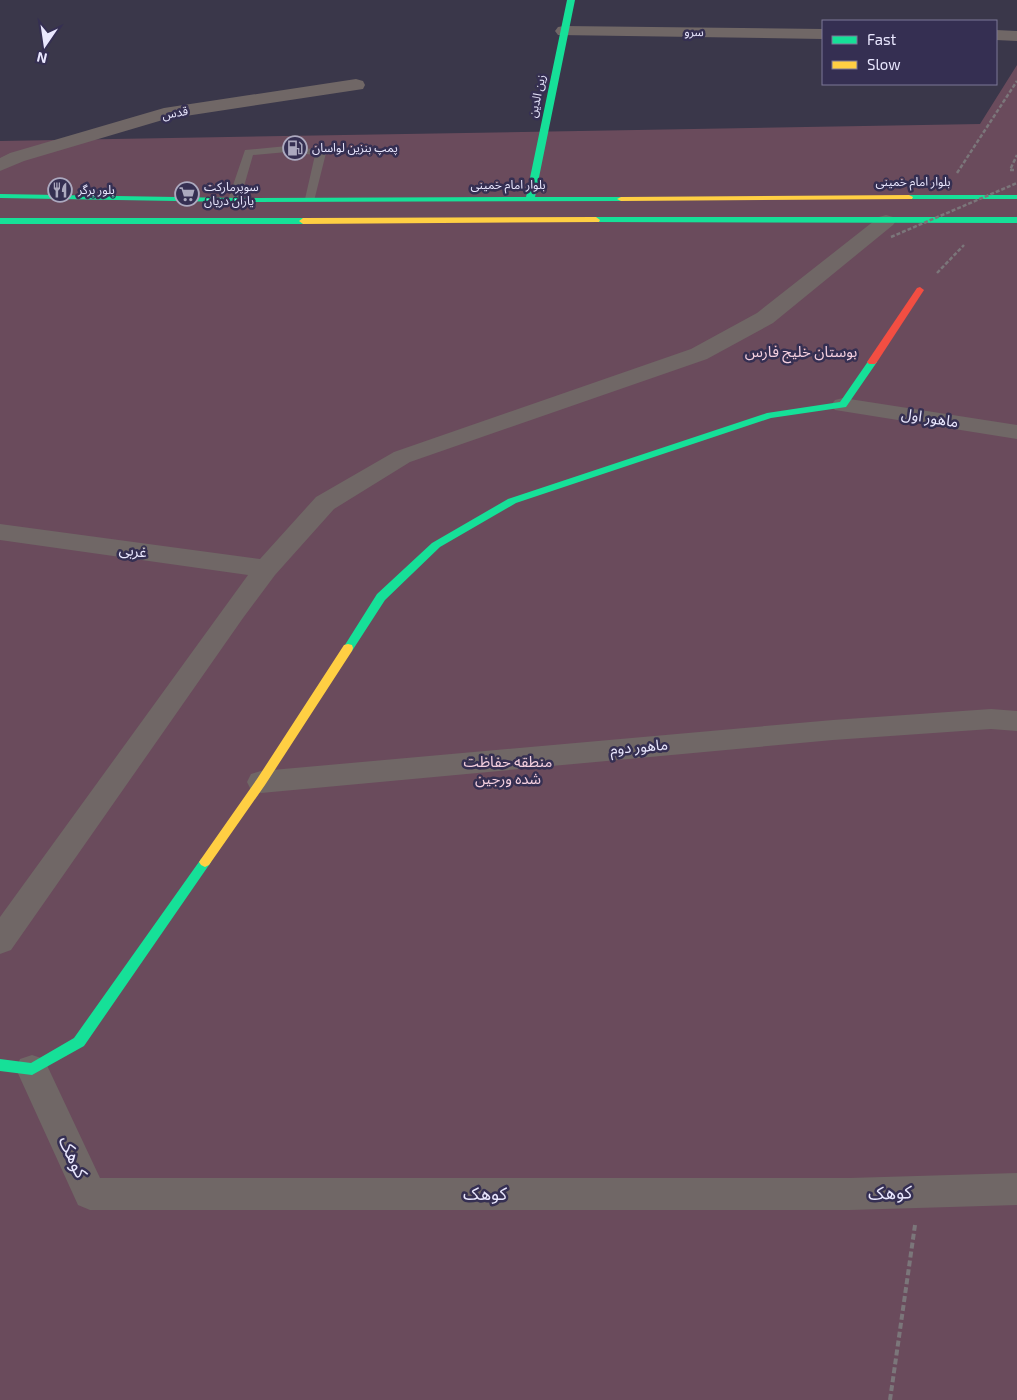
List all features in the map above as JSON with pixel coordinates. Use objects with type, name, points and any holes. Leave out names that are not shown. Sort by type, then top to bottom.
[{"type":"main road","name":"زین الدین","points":[[530,199],[571,0]]},
{"type":"main road","name":"بلوار امام خمینی","points":[[0,196],[234,200],[1017,196]]},
{"type":"main road","points":[[0,221],[888,229],[1017,220]]},
{"type":"main road","points":[[16,1067],[79,1042],[261,782],[381,597],[436,544],[512,501],[770,415],[843,405],[920,290]]},
{"type":"street","name":"سرو","points":[[564,31],[822,34]]},
{"type":"street","points":[[997,36],[1017,36]]},
{"type":"street","name":"قدس","points":[[0,165],[17,157],[164,114],[356,85]]},
{"type":"street","points":[[0,941],[266,569],[325,503],[402,457],[699,354],[765,318],[888,229]]},
{"type":"street","name":"ماهور اول","points":[[843,405],[1017,432]]},
{"type":"street","name":"غربی","points":[[0,532],[266,569]]},
{"type":"street","name":"ماهور دوم","points":[[261,782],[833,730],[991,719],[1017,722]]},
{"type":"street","name":"کوهک","points":[[16,1067],[90,1194],[850,1194],[1017,1189]]},
{"type":"lane","points":[[234,200],[249,152],[287,149],[321,153],[310,199]]},
{"type":"path","points":[[942,196],[1017,81]]},
{"type":"path","points":[[1017,155],[1010,170],[1017,171]]},
{"type":"path","points":[[888,229],[1017,183]]},
{"type":"path","points":[[920,290],[967,242]]},
{"type":"path","points":[[890,1400],[919,1192]]},
{"type":"green space","name":"منطقه حفاظت شده ورجین","points":[[1017,65],[1017,1400],[0,1400],[0,141],[980,124]]},
{"type":"traffic: fast","points":[[530,199],[571,0]]},
{"type":"traffic: fast","points":[[0,196],[234,200],[621,199]]},
{"type":"traffic: fast","points":[[909,197],[1017,197]]},
{"type":"traffic: fast","points":[[596,220],[1017,220]]},
{"type":"traffic: fast","points":[[0,221],[303,221]]},
{"type":"traffic: fast","points":[[348,648],[381,597],[436,545],[512,501],[770,415],[843,405],[872,362]]},
{"type":"traffic: fast","points":[[0,1065],[32,1069],[79,1042],[205,862]]},
{"type":"traffic: slow","points":[[621,199],[909,197]]},
{"type":"traffic: slow","points":[[303,221],[596,220]]},
{"type":"traffic: slow","points":[[205,862],[261,782],[348,648]]},
{"type":"traffic: jam","points":[[872,362],[920,290]]},
{"type":"place","name":"پمپ بنزین لواسان","points":[[295,148]]},
{"type":"place","name":"بلور برگر","points":[[60,190]]},
{"type":"place","name":"سوپرمارکت یاران دریان","points":[[187,194]]},
{"type":"park label","name":"بوستان خلیج فارس","points":[[801,352]]}]
